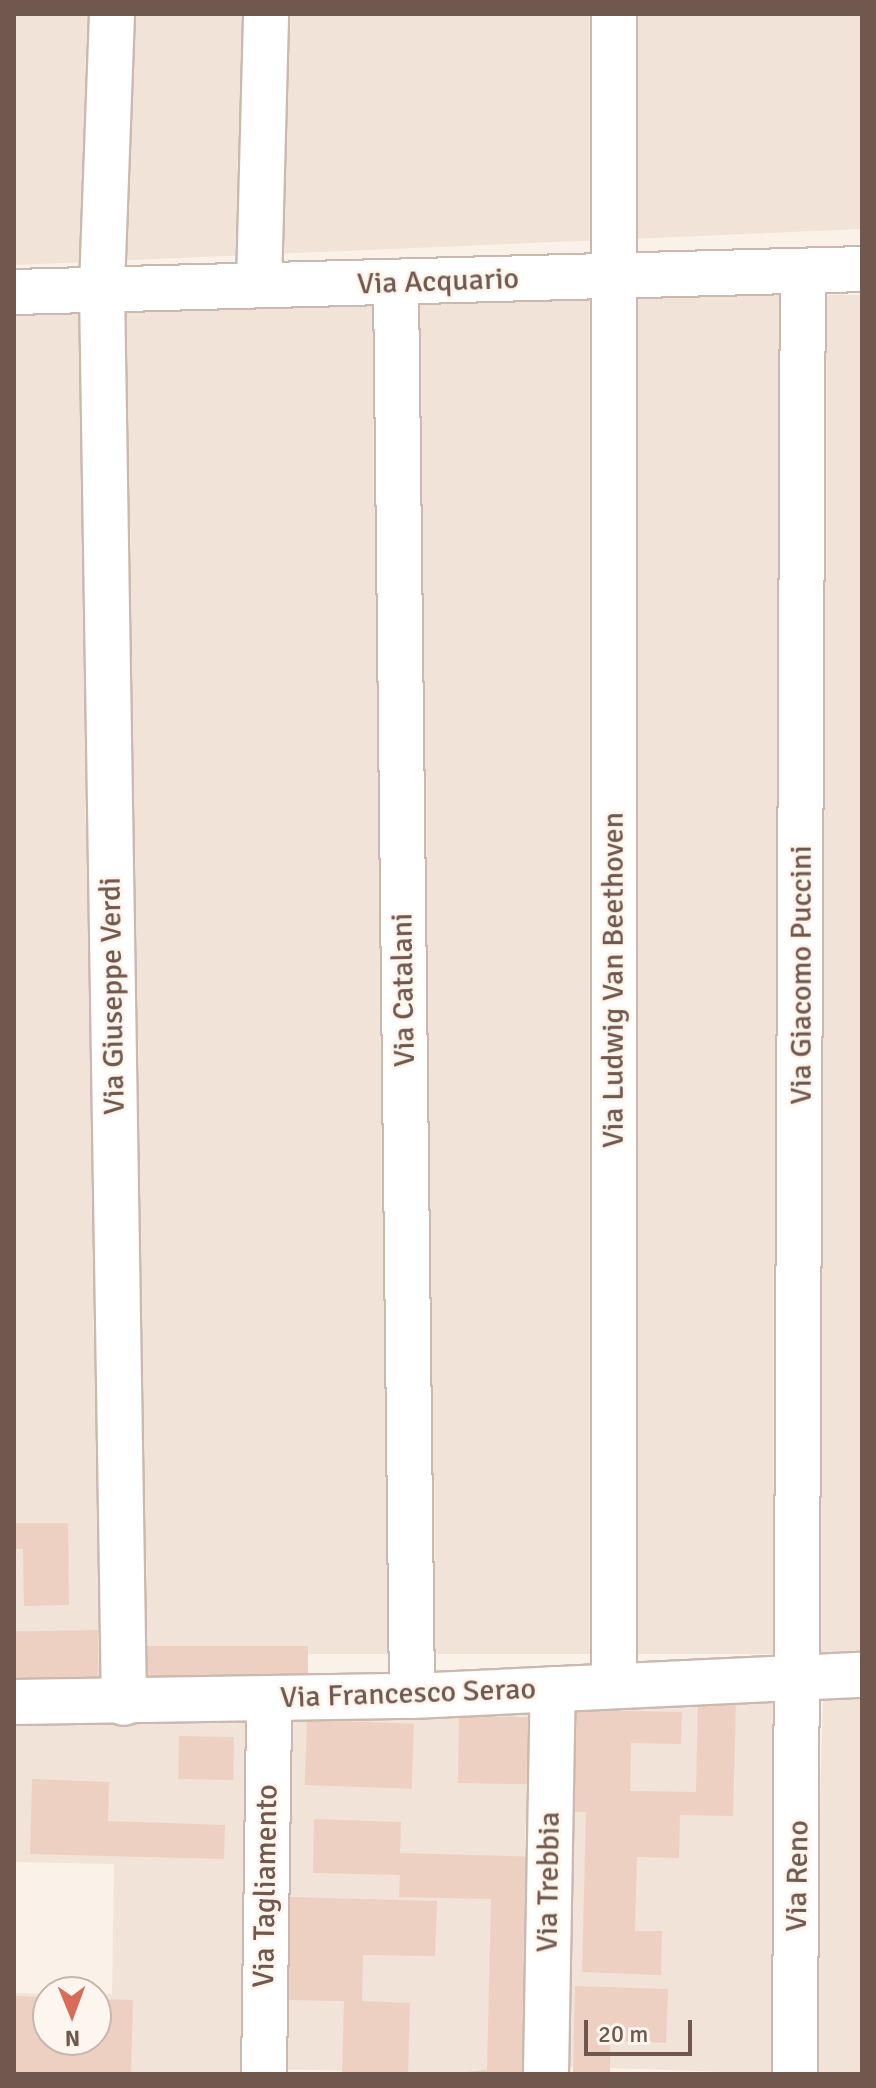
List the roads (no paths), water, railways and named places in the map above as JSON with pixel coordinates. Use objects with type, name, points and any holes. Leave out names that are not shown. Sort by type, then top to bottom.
[{"type":"street","name":"Via Giuseppe Verdi","points":[[112,14],[102,289],[124,1703]]},
{"type":"street","points":[[259,285],[266,14]]},
{"type":"street","name":"Via Ludwig Van Beethoven","points":[[614,14],[614,1684]]},
{"type":"street","name":"Via Acquario","points":[[14,292],[862,269]]},
{"type":"street","name":"Via Giacomo Puccini","points":[[801,1678],[803,272]]},
{"type":"street","name":"Via Catalani","points":[[396,284],[412,1696]]},
{"type":"street","name":"Via Francesco Serao","points":[[14,1702],[124,1703],[412,1696],[614,1684],[862,1675]]},
{"type":"street","name":"Via Reno","points":[[795,2074],[801,1678]]},
{"type":"street","name":"Via Trebbia","points":[[546,2074],[553,1689]]},
{"type":"street","name":"Via Tagliamento","points":[[264,2074],[269,1698]]}]
